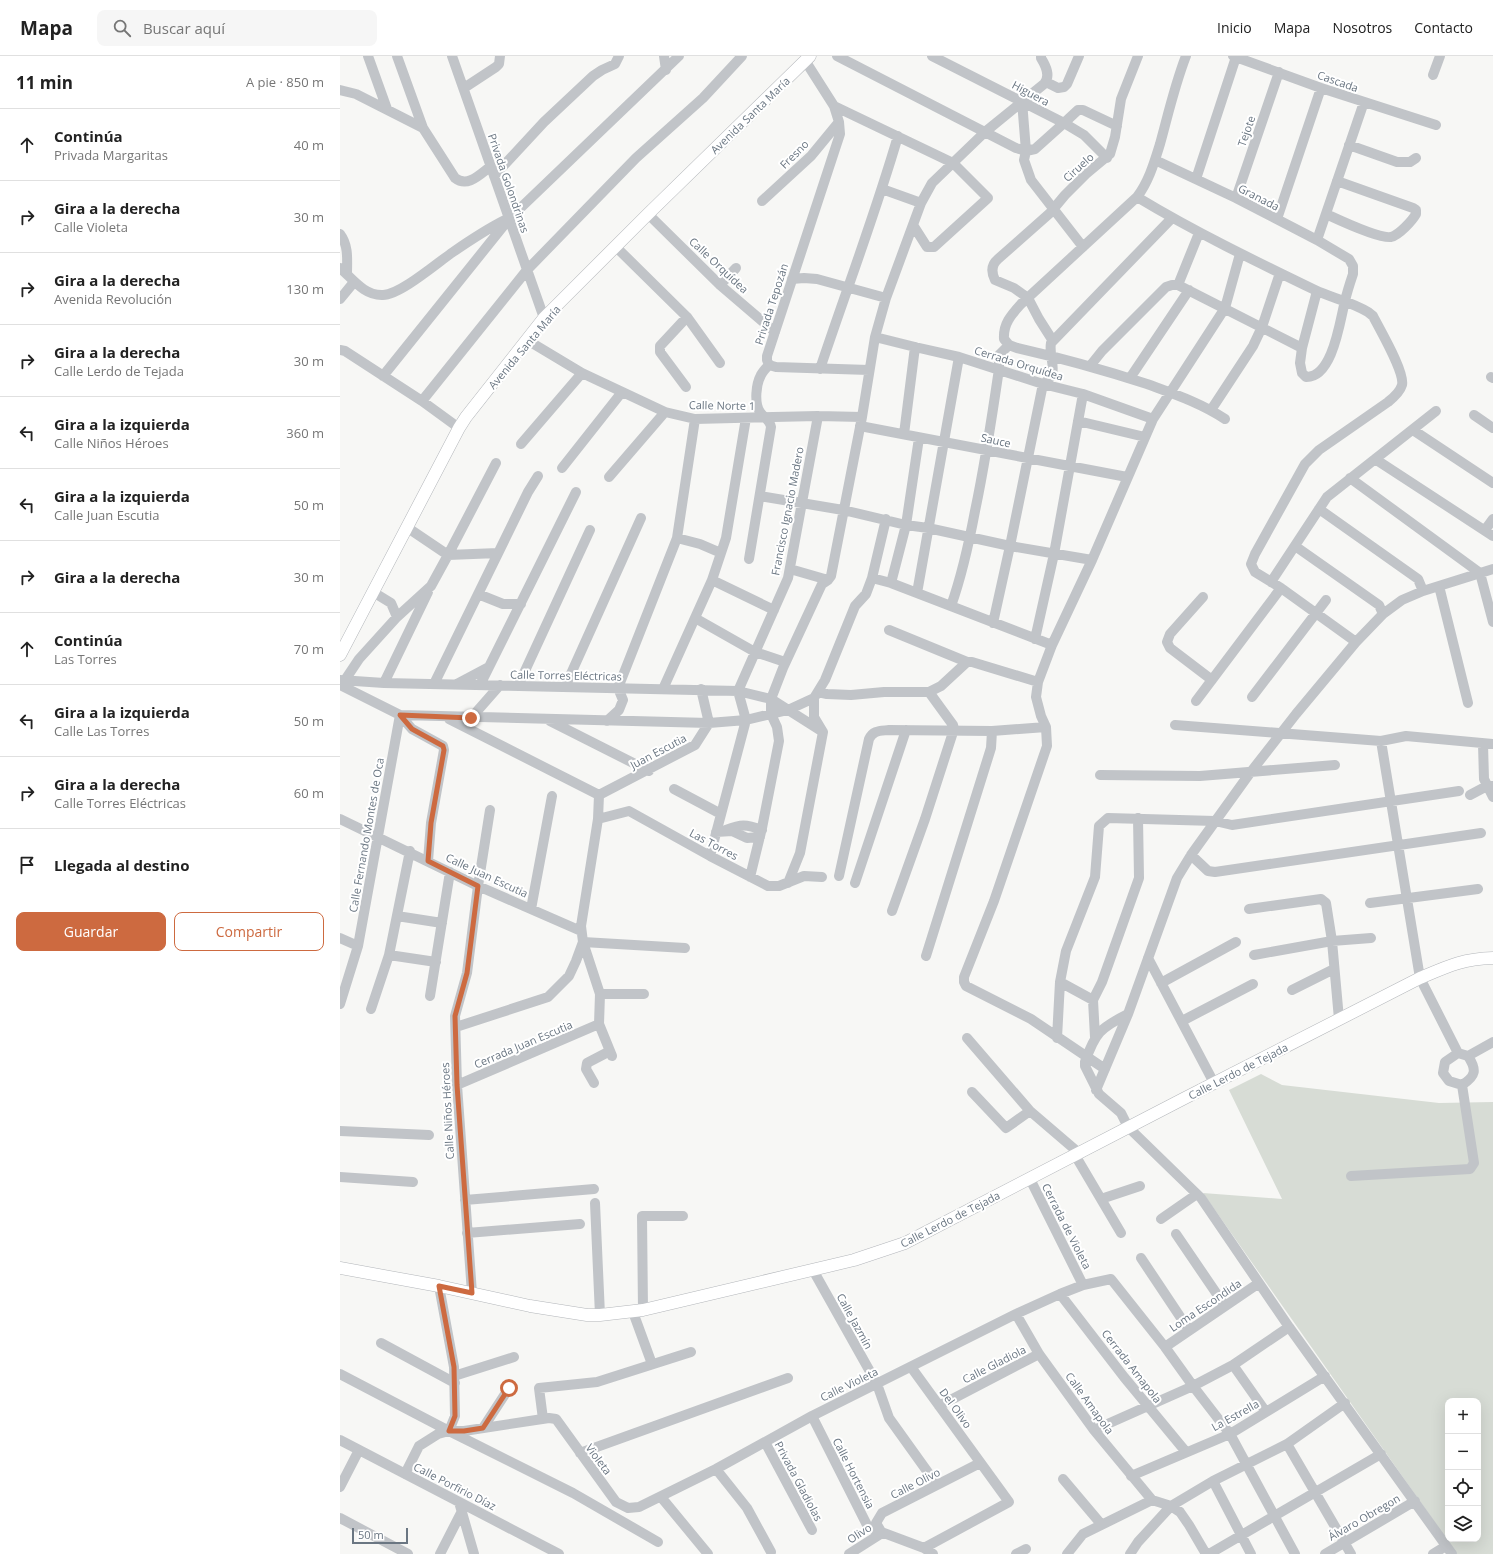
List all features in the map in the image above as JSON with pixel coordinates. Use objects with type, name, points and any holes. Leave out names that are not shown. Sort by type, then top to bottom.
[{"type":"main road","name":"Avenida Santa María","points":[[340,655],[408,528],[459,428],[544,318],[648,214],[808,59]]},
{"type":"main road","name":"Calle Lerdo de Tejada","points":[[340,1268],[439,1286],[530,1306],[587,1315],[600,1315],[638,1311],[854,1260],[905,1243],[1420,978],[1449,965],[1472,959],[1493,958]]},
{"type":"street","points":[[368,56],[387,109]]},
{"type":"street","points":[[396,56],[422,128],[456,178],[459,181],[466,182],[493,171],[593,76],[615,64],[619,56]]},
{"type":"street","name":"Privada Golondrinas","points":[[452,56],[544,318]]},
{"type":"street","points":[[464,88],[496,67],[499,64],[500,56]]},
{"type":"street","points":[[664,56],[666,70]]},
{"type":"street","points":[[383,376],[509,219],[680,56]]},
{"type":"street","points":[[422,401],[527,270],[556,242],[636,158],[702,98],[742,56]]},
{"type":"street","points":[[837,56],[985,132],[1026,151],[1034,149],[1078,110],[1083,110],[1117,126]]},
{"type":"street","name":"Higuera","points":[[932,56],[1084,134],[1106,158]]},
{"type":"street","points":[[1046,82],[1054,86],[1064,87],[1067,84],[1079,56]]},
{"type":"street","name":"Ciruelo","points":[[1028,298],[1014,288],[995,280],[992,270],[994,264],[998,258],[1054,209],[1065,195],[1086,174],[1106,158],[1112,150],[1121,99],[1138,56]]},
{"type":"street","points":[[1186,56],[1155,160],[1147,182],[1138,197],[1013,313],[1005,326],[1004,339],[1009,345],[1090,366],[1171,392],[1211,410],[1225,419]]},
{"type":"street","points":[[1196,179],[1234,56]]},
{"type":"street","name":"Cascada","points":[[1234,56],[1321,88],[1436,125]]},
{"type":"street","points":[[1433,75],[1440,56]]},
{"type":"street","points":[[750,877],[761,834],[779,741],[777,727],[771,714],[771,699],[786,662],[822,584],[831,576],[861,421],[875,336],[886,298],[921,203],[932,183],[985,132],[1046,82],[1047,70],[1040,57]]},
{"type":"street","name":"Privada Tepozán","points":[[749,559],[771,427],[770,423],[759,411],[757,392],[762,373],[769,365],[767,360],[775,332],[840,134],[839,122],[834,106],[808,59]]},
{"type":"street","name":"Tejote","points":[[1236,198],[1279,72]]},
{"type":"street","points":[[342,88],[387,109],[422,128]]},
{"type":"street","points":[[1277,219],[1321,88]]},
{"type":"street","points":[[1022,101],[1026,151],[1024,160],[1031,180],[1083,247]]},
{"type":"street","points":[[1317,240],[1364,102]]},
{"type":"street","points":[[834,106],[953,164],[988,198],[934,247],[927,247],[913,225]]},
{"type":"street","name":"Fresno","points":[[762,200],[811,156],[839,122]]},
{"type":"street","points":[[820,369],[882,189],[898,136]]},
{"type":"street","points":[[1349,145],[1397,162],[1410,162],[1416,158]]},
{"type":"street","name":"Granada","points":[[1155,160],[1236,198],[1317,240],[1349,259],[1353,270],[1345,302]]},
{"type":"street","points":[[1326,214],[1376,235],[1389,237],[1397,234],[1416,214],[1416,210],[1413,208],[1337,181]]},
{"type":"street","points":[[882,189],[921,203]]},
{"type":"street","points":[[1138,197],[1172,218],[1240,254],[1317,291],[1361,308],[1373,316],[1397,363],[1402,379],[1402,386],[1392,399],[1319,450],[1305,464],[1255,554],[1251,564],[1255,572],[1281,588],[1356,642]]},
{"type":"street","name":"Calle Orquídea","points":[[648,214],[720,285],[775,332]]},
{"type":"street","points":[[993,623],[1043,384],[1048,381],[1052,374],[1053,366],[1050,346],[1053,341],[1172,218]]},
{"type":"street","points":[[347,275],[372,294],[383,296],[392,293],[403,287],[454,251],[509,219]]},
{"type":"street","points":[[1178,285],[1199,233]]},
{"type":"street","points":[[340,234],[344,239],[347,248],[347,275],[340,299]]},
{"type":"street","points":[[616,247],[687,317],[720,363]]},
{"type":"street","points":[[1104,1069],[1031,1019],[966,986],[964,977],[994,900],[1047,746],[1046,727],[1041,716],[1036,697],[1038,682],[1052,645],[1092,560],[1153,419],[1225,308],[1240,254]]},
{"type":"street","points":[[720,285],[736,268]]},
{"type":"street","points":[[1211,410],[1242,365],[1262,327],[1280,273]]},
{"type":"street","points":[[792,279],[804,278],[817,280],[886,298]]},
{"type":"street","points":[[1090,366],[1102,351],[1166,287],[1172,285],[1178,285],[1189,290],[1302,348]]},
{"type":"street","points":[[1130,378],[1189,290]]},
{"type":"street","points":[[1317,291],[1302,348],[1300,363],[1302,373],[1306,377],[1316,374],[1324,366],[1334,347],[1345,302]]},
{"type":"street","points":[[1028,298],[1053,341]]},
{"type":"street","points":[[686,387],[660,352],[659,348],[687,317]]},
{"type":"street","name":"Cerrada Orquídea","points":[[875,336],[915,348],[959,357],[1043,384],[1083,394],[1153,419]]},
{"type":"street","name":"Calle Norte 1","points":[[528,340],[582,373],[665,412],[695,419],[818,416],[861,421]]},
{"type":"street","points":[[951,606],[959,584],[970,538],[987,450],[999,369],[999,355],[1009,345]]},
{"type":"street","points":[[904,434],[915,348]]},
{"type":"street","points":[[340,350],[345,351],[422,401],[459,428]]},
{"type":"street","points":[[917,593],[959,357]]},
{"type":"street","points":[[769,365],[776,367],[869,370]]},
{"type":"street","points":[[521,444],[582,373]]},
{"type":"street","points":[[562,468],[622,392]]},
{"type":"street","points":[[1035,639],[1054,554],[1083,394]]},
{"type":"street","points":[[1271,582],[1327,497],[1436,411]]},
{"type":"street","points":[[609,477],[665,412]]},
{"type":"street","points":[[1474,415],[1493,428]]},
{"type":"street","name":"Francisco Ignacio Madero","points":[[738,691],[788,578],[818,416]]},
{"type":"street","points":[[663,689],[712,580],[726,538],[746,418]]},
{"type":"street","points":[[607,721],[619,710],[623,700],[618,688],[677,538],[695,419]]},
{"type":"street","name":"Sauce","points":[[861,421],[919,438],[1127,477]]},
{"type":"street","points":[[1078,421],[1145,437]]},
{"type":"street","points":[[1412,430],[1493,483]]},
{"type":"street","points":[[891,583],[906,525],[919,438]]},
{"type":"street","points":[[1375,459],[1489,533],[1493,519]]},
{"type":"street","points":[[384,683],[431,586],[496,463]]},
{"type":"street","points":[[434,684],[528,492],[538,476]]},
{"type":"street","points":[[1350,478],[1480,573],[1493,622]]},
{"type":"street","points":[[480,685],[576,492]]},
{"type":"street","points":[[760,496],[843,510],[970,538],[1092,560]]},
{"type":"street","points":[[1319,508],[1418,579],[1423,591]]},
{"type":"street","points":[[565,687],[641,518]]},
{"type":"street","points":[[788,883],[800,853],[823,732],[814,717],[816,695],[825,680],[855,606],[866,594],[872,578],[886,519]]},
{"type":"street","points":[[408,528],[448,556],[498,553]]},
{"type":"street","points":[[518,686],[590,530]]},
{"type":"street","points":[[677,538],[700,544],[721,553]]},
{"type":"street","points":[[1295,546],[1379,605],[1383,614]]},
{"type":"street","points":[[790,569],[828,580]]},
{"type":"street","points":[[1096,1090],[1128,1014],[1177,878],[1215,821],[1279,734],[1356,642],[1383,614],[1402,600],[1423,591],[1493,569]]},
{"type":"street","points":[[872,578],[891,583],[1052,645]]},
{"type":"street","points":[[712,580],[774,610]]},
{"type":"street","points":[[428,861],[431,823],[444,750],[443,746],[412,729],[400,715],[342,682],[359,659],[397,617],[431,586]]},
{"type":"street","points":[[1440,586],[1468,702]]},
{"type":"street","points":[[1196,701],[1281,588]]},
{"type":"street","points":[[374,592],[391,603],[397,617]]},
{"type":"street","points":[[478,594],[503,604],[521,604]]},
{"type":"street","points":[[1203,597],[1170,634],[1167,642],[1170,648],[1212,680]]},
{"type":"street","points":[[1252,697],[1317,614],[1326,600]]},
{"type":"street","points":[[695,618],[756,652],[786,662]]},
{"type":"street","points":[[889,630],[967,662],[979,664],[1038,682]]},
{"type":"street","points":[[400,715],[546,720],[709,723],[746,720],[788,710],[816,695],[929,692],[941,686],[967,662]]},
{"type":"street","points":[[456,684],[489,667]]},
{"type":"street","name":"Calle Torres Eléctricas","points":[[342,682],[738,691],[771,699],[823,732]]},
{"type":"street","points":[[471,718],[500,685]]},
{"type":"street","points":[[701,689],[709,723]]},
{"type":"street","points":[[710,856],[721,831],[721,814],[746,720],[738,691]]},
{"type":"street","points":[[892,911],[925,819],[954,730],[950,721],[929,692]]},
{"type":"street","name":"Calle Fernando Montes de Oca","points":[[340,1004],[358,946],[400,715]]},
{"type":"street","points":[[446,717],[599,796],[598,819],[581,932],[600,994],[600,1024],[611,1053],[587,1063],[586,1069],[594,1083]]},
{"type":"street","points":[[546,720],[649,771]]},
{"type":"street","name":"Juan Escutia","points":[[599,796],[649,771],[695,745],[709,723]]},
{"type":"street","points":[[1175,726],[1381,741],[1406,736],[1488,744],[1484,779],[1490,786],[1493,797]]},
{"type":"street","points":[[839,876],[871,734],[879,731],[992,731],[1046,727]]},
{"type":"street","points":[[855,883],[906,730]]},
{"type":"street","points":[[926,956],[991,748],[992,731]]},
{"type":"street","points":[[1381,741],[1420,978],[1463,1054],[1473,1065],[1473,1074],[1470,1080],[1462,1085],[1449,1081],[1443,1073],[1445,1062],[1463,1054],[1493,1042]]},
{"type":"street","points":[[1100,775],[1200,776],[1335,765]]},
{"type":"street","points":[[1470,795],[1490,786]]},
{"type":"street","points":[[674,789],[721,814]]},
{"type":"street","points":[[1057,1038],[1060,982],[1066,951],[1095,877],[1099,826],[1108,818],[1215,821],[1232,825],[1459,791]]},
{"type":"street","points":[[531,909],[552,796]]},
{"type":"street","name":"Calle Niños Héroes","points":[[472,1293],[457,1085],[455,1016],[467,973],[478,886],[490,810]]},
{"type":"street","name":"Las Torres","points":[[598,819],[628,812],[768,886],[779,886],[804,876],[822,877]]},
{"type":"street","points":[[1095,1037],[1093,1000],[1102,982],[1139,878],[1138,818]]},
{"type":"street","name":"Calle Juan Escutia","points":[[340,819],[378,836],[478,886],[581,932]]},
{"type":"street","points":[[721,831],[740,825],[750,825],[761,834]]},
{"type":"street","points":[[1191,856],[1208,871],[1215,872],[1481,833]]},
{"type":"street","points":[[370,1009],[389,954],[410,852]]},
{"type":"street","points":[[430,996],[450,872]]},
{"type":"street","points":[[1370,903],[1478,889]]},
{"type":"street","points":[[1249,909],[1321,899],[1326,903],[1332,941],[1339,1019]]},
{"type":"street","points":[[397,916],[442,923]]},
{"type":"street","points":[[340,938],[358,946]]},
{"type":"street","points":[[1254,955],[1332,941],[1371,938]]},
{"type":"street","points":[[456,1027],[548,997],[569,976],[583,942]]},
{"type":"street","points":[[583,942],[685,948]]},
{"type":"street","points":[[1161,983],[1236,942]]},
{"type":"street","points":[[389,954],[436,962]]},
{"type":"street","points":[[1148,958],[1214,1083]]},
{"type":"street","points":[[1292,990],[1334,969]]},
{"type":"street","points":[[1060,982],[1093,1000]]},
{"type":"street","points":[[1182,1021],[1253,984]]},
{"type":"street","points":[[600,994],[644,994]]},
{"type":"street","points":[[1128,1014],[1104,1027],[1095,1037],[1085,1066],[1096,1090],[1121,1113],[1128,1127],[1197,1194],[1289,1327],[1449,1550],[1433,1554]]},
{"type":"street","name":"Cerrada Juan Escutia","points":[[457,1085],[600,1024]]},
{"type":"street","points":[[967,1038],[1030,1111],[1077,1154],[1121,1233]]},
{"type":"street","points":[[1351,1176],[1470,1169],[1474,1163],[1462,1085]]},
{"type":"street","points":[[972,1092],[1006,1128],[1030,1111]]},
{"type":"street","points":[[340,1131],[428,1135]]},
{"type":"street","points":[[340,1177],[413,1182]]},
{"type":"street","name":"Cerrada de Violeta","points":[[1030,1179],[1083,1285]]},
{"type":"street","points":[[1101,1199],[1140,1186]]},
{"type":"street","points":[[465,1200],[594,1189]]},
{"type":"street","points":[[1161,1219],[1197,1194]]},
{"type":"street","points":[[595,1203],[600,1315]]},
{"type":"street","points":[[652,1364],[638,1311],[642,1216],[683,1216]]},
{"type":"street","points":[[467,1232],[580,1224]]},
{"type":"street","points":[[1176,1234],[1225,1306]]},
{"type":"street","points":[[1141,1258],[1190,1330]]},
{"type":"street","name":"Calle Jazmín","points":[[813,1270],[876,1384],[889,1418],[937,1485]]},
{"type":"street","name":"Calle Violeta","points":[[628,1508],[639,1507],[661,1497],[716,1469],[812,1416],[1016,1314],[1083,1285],[1111,1279],[1165,1347]]},
{"type":"street","name":"Loma Escondida","points":[[1165,1347],[1259,1283]]},
{"type":"street","points":[[439,1286],[453,1360],[455,1416],[449,1431]]},
{"type":"street","name":"Cerrada Amapola","points":[[1060,1294],[1186,1452]]},
{"type":"street","name":"Calle Amapola","points":[[1016,1314],[1039,1354],[1094,1430],[1152,1500]]},
{"type":"street","points":[[1094,1430],[1193,1386],[1234,1365],[1289,1327]]},
{"type":"street","points":[[381,1343],[454,1380],[514,1357]]},
{"type":"street","points":[[1165,1347],[1230,1434],[1295,1554]]},
{"type":"street","points":[[405,1474],[419,1446],[438,1434],[449,1431],[464,1431],[543,1419],[539,1388],[596,1382],[691,1352]]},
{"type":"street","name":"Calle Gladiola","points":[[939,1406],[1039,1354]]},
{"type":"street","points":[[1234,1365],[1266,1412]]},
{"type":"street","name":"Del Olivo","points":[[912,1367],[1009,1502],[924,1548]]},
{"type":"street","points":[[340,1374],[573,1493],[658,1542]]},
{"type":"street","name":"La Estrella","points":[[1131,1476],[1230,1434],[1325,1376]]},
{"type":"street","points":[[580,1453],[788,1378]]},
{"type":"street","points":[[483,1428],[509,1388]]},
{"type":"street","points":[[1130,1554],[1138,1542],[1171,1506],[1213,1481],[1287,1444],[1345,1403]]},
{"type":"street","name":"Calle Hortensia","points":[[812,1416],[868,1527],[924,1548],[933,1554]]},
{"type":"street","name":"Violeta","points":[[543,1419],[556,1419],[616,1502],[628,1508]]},
{"type":"street","name":"Calle Porfirio Díaz","points":[[340,1440],[405,1474],[460,1506],[560,1554]]},
{"type":"street","name":"Privada Gladiolas","points":[[765,1442],[812,1530]]},
{"type":"street","points":[[1287,1444],[1351,1554]]},
{"type":"street","points":[[340,1486],[359,1450]]},
{"type":"street","points":[[1067,1554],[1083,1534],[1152,1500],[1171,1506],[1180,1512],[1207,1554],[1381,1454]]},
{"type":"street","name":"Calle Olivo","points":[[882,1533],[876,1523],[882,1513],[980,1463]]},
{"type":"street","points":[[716,1469],[747,1508],[771,1552]]},
{"type":"street","points":[[1064,1479],[1101,1524]]},
{"type":"street","points":[[1213,1481],[1251,1554]]},
{"type":"street","points":[[661,1497],[708,1554]]},
{"type":"street","name":"Álvaro Obregon","points":[[1325,1554],[1415,1501]]},
{"type":"street","points":[[598,1507],[616,1502]]},
{"type":"street","points":[[440,1554],[460,1506]]},
{"type":"street","points":[[460,1506],[474,1554]]},
{"type":"street","points":[[340,1518],[408,1554]]},
{"type":"street","name":"Olivo","points":[[849,1554],[882,1533]]},
{"type":"street","points":[[1016,1554],[1026,1549]]},
{"type":"shaded area","points":[[1261,1074],[1282,1085],[1439,1103],[1493,1102],[1493,1554],[1457,1554],[1449,1542],[1481,1542],[1481,1398],[1445,1398],[1445,1537],[1203,1193],[1282,1199],[1229,1090]]},
{"type":"route","points":[[471,718],[400,715],[412,729],[443,746],[444,750],[431,823],[428,861],[478,886],[467,973],[455,1016],[457,1085],[472,1293],[439,1286],[454,1367],[455,1416],[449,1431],[464,1431],[483,1428],[509,1388]]}]
